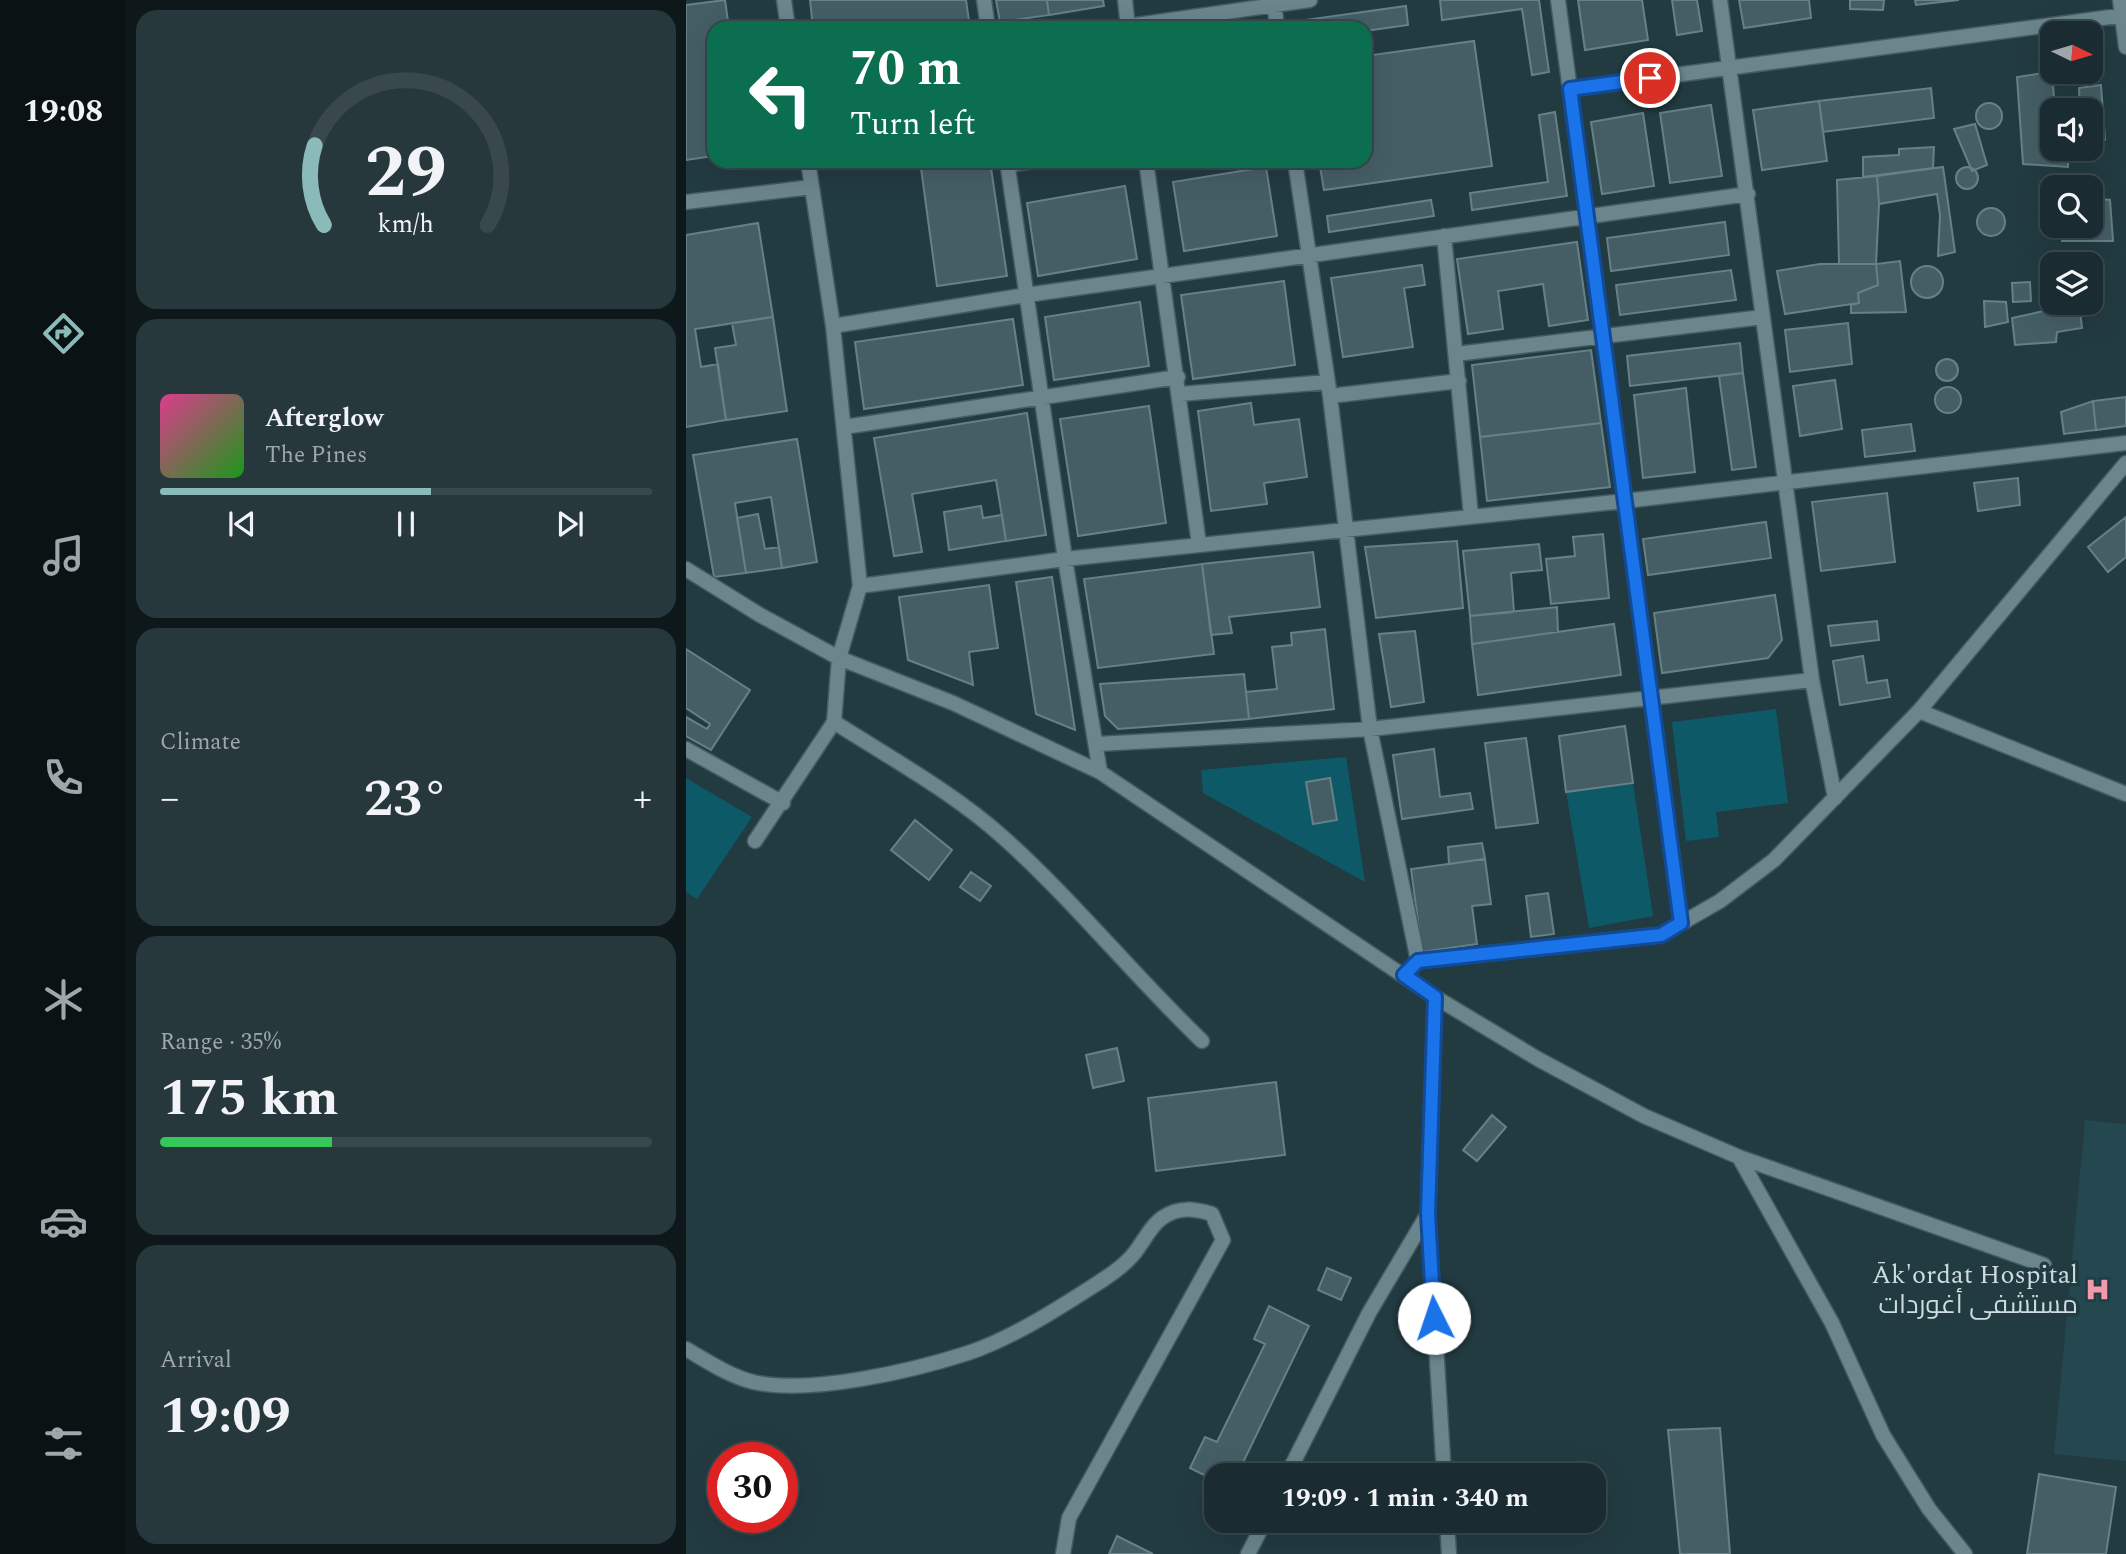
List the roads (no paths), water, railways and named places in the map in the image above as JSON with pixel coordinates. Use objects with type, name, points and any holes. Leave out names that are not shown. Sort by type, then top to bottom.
[{"type":"street","points":[[784,0],[787,21]]},
{"type":"street","points":[[984,0],[987,21]]},
{"type":"street","points":[[1124,21],[1125,0]]},
{"type":"street","points":[[1162,21],[1310,0]]},
{"type":"street","points":[[1558,0],[1681,923]]},
{"type":"street","points":[[1720,0],[1812,680],[1835,797]]},
{"type":"street","points":[[2120,0],[2126,47]]},
{"type":"street","points":[[1274,3],[1276,21]]},
{"type":"street","points":[[1570,89],[2124,15]]},
{"type":"street","points":[[755,841],[783,803],[834,722],[839,659],[860,586],[833,326],[809,168]]},
{"type":"street","points":[[1008,168],[1065,559],[1100,772]]},
{"type":"street","points":[[1147,168],[1199,544]]},
{"type":"street","points":[[1297,168],[1329,389],[1370,729],[1418,961]]},
{"type":"street","points":[[686,202],[812,187]]},
{"type":"street","points":[[833,326],[1162,275],[1748,194]]},
{"type":"street","points":[[1444,236],[1471,516]]},
{"type":"street","points":[[1456,354],[1763,317]]},
{"type":"street","points":[[844,427],[1178,377]]},
{"type":"street","points":[[1180,394],[1459,381]]},
{"type":"street","points":[[860,586],[1065,559],[1625,501],[2126,443]]},
{"type":"street","points":[[1404,975],[1418,961],[1661,935],[1720,901],[1774,860],[1919,711],[2126,463]]},
{"type":"street","points":[[686,569],[760,615],[839,659],[953,703],[1100,772],[1435,997],[1538,1059],[1632,1110],[1739,1157],[2044,1265]]},
{"type":"street","points":[[1097,744],[1370,729],[1812,680]]},
{"type":"street","points":[[1919,711],[2126,794]]},
{"type":"street","points":[[834,722],[948,795],[1004,838],[1058,891],[1152,994],[1202,1041]]},
{"type":"street","points":[[686,749],[783,803]]},
{"type":"street","points":[[1435,997],[1428,1214],[1443,1463]]},
{"type":"street","points":[[1739,1157],[1832,1323],[1883,1435],[1929,1509],[1965,1554]]},
{"type":"street","points":[[686,1349],[719,1368],[753,1382],[805,1384],[845,1381],[957,1356],[1008,1335],[1104,1279],[1131,1258],[1162,1218],[1191,1207],[1212,1214],[1223,1240],[1069,1518],[1063,1554]]},
{"type":"street","points":[[1293,1463],[1369,1313],[1428,1214]]},
{"type":"street","points":[[1248,1554],[1259,1533]]},
{"type":"street","points":[[1448,1533],[1450,1554]]},
{"type":"place","name":"Āk'ordat Hospital مستشفى أغوردات","points":[[2098,1289]]}]
